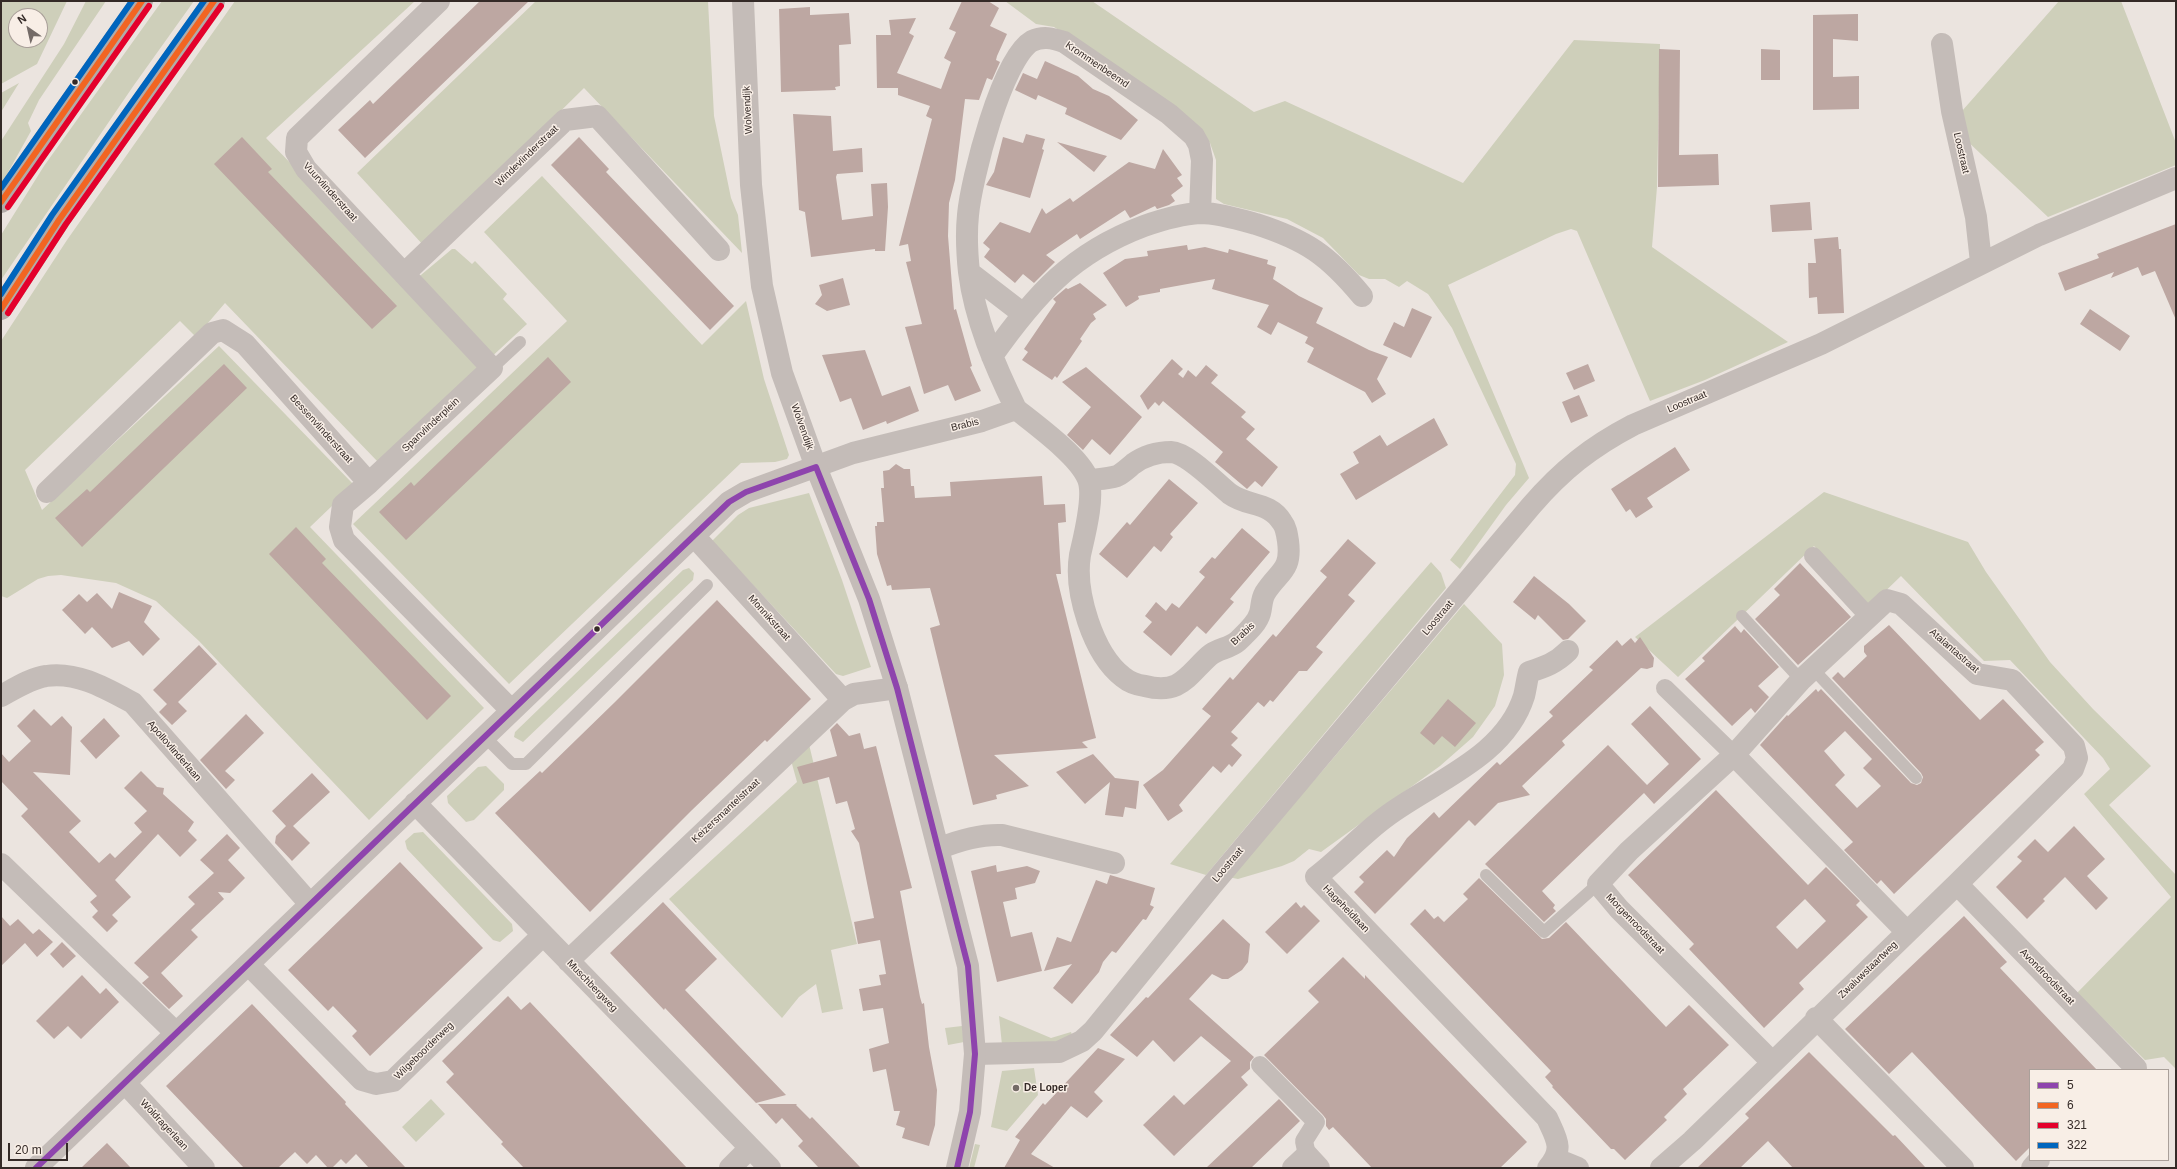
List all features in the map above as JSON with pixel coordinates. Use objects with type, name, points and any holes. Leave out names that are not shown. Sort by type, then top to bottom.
[{"type":"main road","points":[[1,202],[142,1]]},
{"type":"main road","points":[[1,309],[60,220],[214,1]]},
{"type":"street","name":"Vuurvlinderstraat","points":[[439,1],[297,138],[296,152],[306,169],[405,272],[492,368]]},
{"type":"street","name":"Wolvendijk","points":[[743,1],[752,185],[762,286],[782,373],[816,467],[869,600],[897,688],[940,848],[968,966],[975,1054],[970,1112],[957,1168]]},
{"type":"street","name":"Krommenbeemd","points":[[1016,409],[982,330],[970,273],[966,240],[968,214],[990,119],[1020,51],[1031,42],[1042,37],[1053,38],[1064,42],[1169,114],[1194,136],[1199,145],[1202,160],[1200,213]]},
{"type":"street","name":"Loostraat","points":[[1942,44],[1952,110],[1976,217],[1981,262]]},
{"type":"street","name":"Windevlinderstraat","points":[[405,272],[565,120],[597,116],[719,250]]},
{"type":"street","name":"Loostraat","points":[[975,1054],[1059,1052],[1082,1041],[1093,1031],[1212,885],[1531,506],[1554,479],[1579,457],[1607,439],[1634,425],[1821,344],[1981,262],[2098,208],[2176,178]]},
{"type":"street","points":[[992,356],[1022,313],[1051,283],[1075,262],[1097,247],[1125,233],[1154,223],[1200,213],[1226,216],[1248,222],[1282,232],[1306,243],[1347,278],[1362,296]]},
{"type":"street","points":[[970,273],[1022,313]]},
{"type":"street","name":"Bessenvlinderstraat","points":[[47,492],[212,333],[223,330],[245,344],[369,483]]},
{"type":"street","name":"Spanvlinderplein","points":[[369,483],[492,368]]},
{"type":"street","name":"Brabis","points":[[36,1168],[729,502],[746,492],[853,453],[982,421],[1016,409]]},
{"type":"street","points":[[1016,409],[1056,441],[1068,453],[1089,480]]},
{"type":"street","name":"Brabis","points":[[1174,452],[1190,461],[1234,497],[1247,503],[1268,507],[1277,514],[1284,524],[1290,553],[1289,562],[1282,574],[1266,592],[1256,622],[1236,643],[1210,655],[1191,676],[1179,685],[1165,689],[1153,688],[1124,678],[1111,667],[1101,652],[1092,633],[1080,580],[1080,558],[1089,514],[1089,480],[1118,476],[1138,460],[1155,453],[1174,452]]},
{"type":"street","points":[[369,483],[343,505],[340,527],[344,540],[511,710]]},
{"type":"street","name":"Monnikstraat","points":[[694,536],[843,700]]},
{"type":"street","points":[[1812,556],[1869,617]]},
{"type":"street","name":"Atalantastraat","points":[[1734,755],[1807,675],[1887,600],[1901,604],[1977,674],[2012,680],[2074,746],[2077,758],[2073,769]]},
{"type":"street","name":"Hageheldlaan","points":[[1552,1163],[1558,1143],[1547,1118],[1316,877],[1342,857],[1386,816],[1483,753],[1501,735],[1515,715],[1524,696],[1529,672],[1557,662],[1568,651]]},
{"type":"street","name":"Apollovlinderlaan","points":[[1,696],[46,676],[66,676],[97,684],[133,703],[310,904]]},
{"type":"street","name":"Keizersmantelstraat","points":[[568,960],[843,700],[854,694],[897,688]]},
{"type":"street","points":[[1665,688],[1734,755],[1907,932]]},
{"type":"street","points":[[1598,884],[1629,851],[1734,755]]},
{"type":"street","name":"Zwaluwstaartweg","points":[[1672,1165],[1816,1018],[1957,884],[2073,769]]},
{"type":"street","name":"Muschbergweg","points":[[415,803],[770,1168]]},
{"type":"street","points":[[940,848],[964,839],[988,834],[1002,835],[1114,864]]},
{"type":"street","points":[[1,864],[176,1033]]},
{"type":"street","name":"Morgenroodstraat","points":[[1598,884],[1619,909],[1772,1062]]},
{"type":"street","name":"Avondroodstraat","points":[[1957,884],[2136,1068],[2135,1069]]},
{"type":"street","name":"Wilgeboorderweg","points":[[248,964],[362,1080],[376,1084],[393,1081],[543,935]]},
{"type":"street","points":[[1816,1018],[1963,1168]]},
{"type":"street","points":[[1260,1065],[1316,1122],[1304,1141],[1306,1164]]},
{"type":"street","name":"Woldragerlaan","points":[[125,1083],[204,1168]]},
{"type":"street","points":[[730,1168],[750,1148]]},
{"type":"street","points":[[1552,1163],[1578,1168]]},
{"type":"lane","points":[[492,368],[520,342]]},
{"type":"lane","points":[[484,736],[512,764],[526,764],[707,585]]},
{"type":"lane","points":[[1742,616],[1916,778]]},
{"type":"lane","points":[[1486,875],[1544,932],[1598,884]]},
{"type":"green space","points":[[1,1],[67,1],[48,41],[48,8],[8,8],[8,48],[45,48],[37,64],[1,84]]},
{"type":"green space","points":[[86,1],[106,1],[39,100],[28,123],[31,131],[1,185],[1,141],[64,44]]},
{"type":"green space","points":[[162,1],[194,1],[134,85],[1,280],[1,235],[44,166]]},
{"type":"green space","points":[[235,1],[415,1],[266,138],[409,285],[452,249],[455,249],[472,264],[475,261],[507,294],[503,299],[527,324],[378,462],[225,303],[196,337],[180,321],[25,470],[42,510],[219,346],[354,485],[310,527],[484,708],[369,820],[199,641],[156,601],[116,583],[61,575],[48,576],[38,579],[7,598],[1,596],[1,341],[67,240]]},
{"type":"green space","points":[[536,1],[708,1],[714,116],[731,198],[738,215],[742,253],[584,88],[424,246],[357,173]]},
{"type":"green space","points":[[1005,1],[1092,1],[1254,112],[1285,101],[1463,183],[1574,40],[1660,44],[1657,187],[1652,247],[1788,342],[1705,380],[1650,401],[1577,231],[1571,229],[1556,234],[1448,285],[1529,478],[1506,505],[1460,569],[1450,560],[1515,475],[1516,464],[1452,328],[1428,294],[1407,281],[1399,287],[1385,279],[1369,279],[1359,275],[1323,238],[1287,219],[1224,204],[1216,199],[1216,160],[1210,143],[1076,41],[1054,27],[1036,24]]},
{"type":"green space","points":[[2059,1],[2121,1],[2176,143],[2176,165],[2048,217],[1965,139],[1962,111]]},
{"type":"green space","points":[[19,83],[1,112],[1,93]]},
{"type":"green space","points":[[542,176],[702,345],[746,301],[764,379],[789,455],[787,459],[775,462],[741,463],[509,684],[353,524],[567,321],[484,232]]},
{"type":"green space","points":[[1824,492],[1968,542],[1986,572],[2050,662],[2093,709],[2151,766],[2109,805],[2176,875],[2176,1069],[2164,1057],[2145,1060],[2077,993],[2171,897],[2084,794],[2110,769],[2103,758],[2010,660],[1984,661],[1901,576],[1870,606],[1814,546],[1678,677],[1635,637]]},
{"type":"green space","points":[[809,493],[842,580],[871,667],[843,676],[836,674],[712,541],[738,515],[749,508]]},
{"type":"green space","points":[[1431,562],[1441,573],[1446,588],[1206,875],[1170,864]]},
{"type":"green space","points":[[689,568],[694,573],[693,580],[523,742],[514,737],[515,732],[683,570]]},
{"type":"green space","points":[[1464,604],[1502,644],[1504,675],[1495,706],[1473,737],[1440,766],[1321,852],[1309,849],[1294,861],[1282,866],[1238,879],[1228,877],[1324,769]]},
{"type":"green space","points":[[807,736],[857,944],[831,950],[843,1009],[822,1013],[816,984],[799,997],[782,1018],[669,899],[797,782],[789,753]]},
{"type":"green space","points":[[486,766],[504,784],[504,790],[474,820],[466,822],[448,803],[447,796],[478,767]]},
{"type":"green space","points":[[423,832],[512,924],[513,931],[500,942],[493,940],[407,849],[405,841],[414,833]]},
{"type":"green space","points":[[999,1016],[1051,1038],[1071,1032],[1072,1035],[1056,1042],[1002,1045]]},
{"type":"green space","points":[[962,1026],[964,1042],[948,1045],[945,1028]]},
{"type":"green space","points":[[1034,1068],[1038,1095],[1007,1131],[991,1127],[1002,1071]]},
{"type":"green space","points":[[431,1099],[445,1114],[416,1142],[402,1127]]},
{"type":"green space","points":[[975,1144],[980,1145],[974,1168],[969,1168]]},
{"type":"building","points":[[480,1],[529,1],[365,158],[338,130],[370,100],[373,104]]},
{"type":"building","points":[[962,1],[988,1],[999,8],[990,26],[1007,34],[997,56],[996,60],[1000,62],[992,80],[987,78],[979,100],[965,99],[955,180],[949,203],[948,236],[954,310],[956,309],[972,366],[970,367],[981,391],[955,401],[948,385],[924,394],[905,327],[922,324],[906,262],[911,261],[908,244],[899,246],[932,119],[926,116],[930,106],[898,95],[898,88],[877,88],[876,35],[891,35],[889,20],[916,18],[909,33],[914,36],[897,73],[941,89],[951,62],[944,58],[956,32],[949,29]]},
{"type":"building","points":[[810,7],[810,15],[849,13],[851,44],[839,45],[840,86],[835,87],[836,90],[781,92],[779,9]]},
{"type":"building","points":[[1858,14],[1858,41],[1833,39],[1833,77],[1859,76],[1859,109],[1813,110],[1813,15]]},
{"type":"building","points":[[1659,49],[1680,50],[1679,155],[1718,154],[1719,185],[1658,187]]},
{"type":"building","points":[[1761,49],[1780,50],[1780,80],[1761,80]]},
{"type":"building","points":[[1045,61],[1078,76],[1093,89],[1109,96],[1138,120],[1121,140],[1065,114],[1067,108],[1038,95],[1036,100],[1015,90],[1023,73],[1037,79]]},
{"type":"building","points":[[793,114],[831,116],[833,151],[862,148],[863,172],[837,174],[836,177],[842,220],[873,216],[871,184],[887,183],[888,207],[885,251],[875,251],[875,249],[811,257],[805,212],[799,210]]},
{"type":"building","points":[[1026,134],[1045,139],[1042,149],[1044,150],[1030,198],[986,185],[994,172],[1003,137],[1023,143]]},
{"type":"building","points":[[242,137],[272,169],[268,172],[397,306],[372,329],[214,164]]},
{"type":"building","points":[[579,137],[609,169],[606,172],[734,306],[710,330],[551,165]]},
{"type":"building","points":[[1057,142],[1107,156],[1094,172]]},
{"type":"building","points":[[1163,149],[1182,175],[1177,178],[1183,186],[1171,195],[1175,201],[1169,205],[1157,209],[1155,206],[1130,218],[1125,210],[1080,239],[1077,234],[1046,255],[1055,262],[1034,283],[1023,274],[1015,283],[984,257],[990,249],[983,243],[1000,222],[1030,233],[1042,208],[1046,214],[1070,198],[1073,202],[1129,162],[1155,169]]},
{"type":"building","points":[[1810,202],[1812,230],[1772,232],[1770,205]]},
{"type":"building","points":[[2176,224],[2176,320],[2155,271],[2142,276],[2138,267],[2111,278],[2114,272],[2065,291],[2058,273],[2099,258],[2097,254]]},
{"type":"building","points":[[1838,237],[1839,249],[1841,249],[1844,313],[1818,314],[1817,297],[1809,298],[1808,263],[1816,263],[1814,239]]},
{"type":"building","points":[[1187,245],[1188,250],[1205,247],[1228,253],[1229,249],[1268,260],[1267,264],[1276,267],[1273,279],[1299,296],[1323,308],[1316,323],[1369,350],[1388,357],[1377,379],[1386,394],[1372,403],[1365,392],[1307,362],[1314,348],[1305,343],[1308,337],[1278,322],[1271,335],[1257,327],[1269,305],[1212,289],[1215,279],[1160,289],[1160,292],[1138,296],[1139,299],[1126,307],[1103,273],[1125,259],[1148,256],[1147,251]]},
{"type":"building","points":[[843,278],[850,305],[827,311],[815,304],[822,295],[819,285]]},
{"type":"building","points":[[1080,283],[1107,305],[1093,314],[1096,319],[1091,323],[1080,339],[1082,341],[1057,378],[1055,376],[1052,380],[1022,360],[1028,352],[1024,349],[1056,302],[1053,299],[1066,288],[1068,289]]},
{"type":"building","points":[[1412,308],[1432,317],[1411,358],[1383,345],[1394,322],[1404,327]]},
{"type":"building","points":[[2090,309],[2130,336],[2120,351],[2080,324]]},
{"type":"building","points":[[865,350],[882,396],[910,386],[919,411],[887,424],[886,421],[863,430],[851,398],[840,402],[822,355]]},
{"type":"building","points":[[548,357],[571,382],[406,540],[379,512],[411,482],[414,486]]},
{"type":"building","points":[[1172,359],[1183,369],[1178,374],[1183,378],[1188,370],[1196,377],[1206,365],[1218,375],[1211,383],[1246,412],[1241,417],[1255,429],[1246,439],[1278,467],[1262,487],[1255,481],[1247,489],[1215,462],[1223,452],[1163,401],[1159,406],[1155,402],[1148,410],[1140,396]]},
{"type":"building","points":[[224,364],[247,388],[82,547],[55,518],[87,489],[90,492]]},
{"type":"building","points":[[1588,364],[1595,381],[1574,390],[1566,373]]},
{"type":"building","points":[[1086,367],[1142,417],[1110,455],[1092,439],[1083,450],[1067,435],[1091,407],[1062,382]]},
{"type":"building","points":[[1579,395],[1588,416],[1571,423],[1562,402]]},
{"type":"building","points":[[1434,418],[1448,445],[1356,500],[1340,474],[1359,463],[1353,452],[1380,435],[1387,446]]},
{"type":"building","points":[[1675,447],[1690,470],[1647,498],[1653,507],[1636,518],[1630,509],[1626,512],[1611,489]]},
{"type":"building","points":[[896,464],[904,469],[910,469],[911,486],[914,486],[915,498],[951,496],[950,482],[1042,476],[1044,505],[1065,504],[1066,522],[1058,523],[1061,574],[1056,574],[1096,738],[1082,742],[1088,748],[994,755],[1029,786],[996,795],[997,799],[973,805],[930,628],[940,625],[930,588],[892,590],[891,585],[887,586],[877,554],[875,526],[877,526],[877,522],[884,522],[881,488],[884,488],[883,471],[889,470]]},
{"type":"building","points":[[1169,479],[1198,503],[1170,534],[1173,537],[1161,552],[1154,546],[1127,578],[1099,554],[1127,522],[1130,525]]},
{"type":"building","points":[[296,527],[326,559],[322,563],[451,696],[427,720],[269,554]]},
{"type":"building","points":[[1242,528],[1270,552],[1230,599],[1234,602],[1206,634],[1197,626],[1171,656],[1143,632],[1152,622],[1145,616],[1156,602],[1166,611],[1172,603],[1179,608],[1205,577],[1199,572],[1212,557],[1215,559]]},
{"type":"building","points":[[1348,539],[1376,563],[1348,595],[1355,601],[1316,647],[1323,652],[1307,671],[1299,671],[1273,702],[1270,700],[1264,707],[1258,702],[1231,732],[1238,738],[1231,745],[1242,755],[1232,767],[1229,764],[1221,773],[1213,766],[1179,805],[1183,811],[1168,821],[1143,785],[1163,770],[1211,716],[1202,709],[1230,677],[1233,680],[1273,634],[1276,637],[1327,577],[1320,571]]},
{"type":"building","points":[[1800,563],[1851,617],[1798,665],[1755,619],[1780,595],[1774,589]]},
{"type":"building","points":[[1534,576],[1569,604],[1586,621],[1568,639],[1563,640],[1538,615],[1535,620],[1513,602]]},
{"type":"building","points":[[119,592],[152,606],[144,622],[160,639],[143,656],[129,641],[112,648],[92,627],[85,634],[62,610],[79,594],[87,602],[97,593],[112,609]]},
{"type":"building","points":[[717,600],[811,699],[767,742],[765,740],[692,810],[590,912],[495,813],[540,771],[542,773]]},
{"type":"building","points":[[1889,625],[1980,720],[2003,699],[2044,742],[2035,750],[2040,755],[1894,894],[1881,880],[1877,884],[1844,850],[1853,842],[1760,745],[1787,715],[1788,716],[1816,689],[1818,692],[1821,689],[1911,783],[1917,785],[1921,783],[1923,777],[1921,773],[1832,678],[1838,672],[1844,678],[1867,656],[1864,652],[1864,646]],"holes":[[[1845,731],[1872,759],[1863,768],[1881,786],[1857,808],[1835,785],[1845,775],[1824,751]]]},
{"type":"building","points":[[1735,626],[1741,633],[1744,629],[1779,667],[1758,686],[1769,697],[1755,713],[1751,708],[1732,726],[1685,679],[1705,661],[1702,658]]},
{"type":"building","points":[[1640,637],[1654,658],[1653,667],[1647,669],[1641,668],[1562,741],[1565,745],[1522,786],[1530,795],[1498,803],[1475,826],[1469,820],[1375,914],[1354,892],[1364,882],[1359,877],[1387,850],[1394,857],[1407,838],[1434,812],[1439,818],[1497,762],[1500,765],[1553,716],[1549,712],[1593,670],[1589,667],[1617,640],[1622,646],[1631,638],[1635,643]]},
{"type":"building","points":[[199,645],[217,664],[178,702],[187,711],[172,725],[159,712],[167,704],[153,690]]},
{"type":"building","points":[[1448,699],[1476,723],[1455,747],[1442,736],[1434,745],[1420,733]]},
{"type":"building","points":[[1650,706],[1701,759],[1654,804],[1644,793],[1542,891],[1555,905],[1553,908],[1556,911],[1544,922],[1485,864],[1608,745],[1647,785],[1669,764],[1631,724]]},
{"type":"building","points":[[34,709],[51,726],[62,716],[72,727],[70,775],[33,772],[81,821],[69,832],[99,863],[110,853],[115,858],[142,832],[134,823],[147,811],[124,788],[141,771],[157,787],[164,788],[163,794],[194,822],[188,831],[197,840],[180,857],[158,834],[115,880],[131,897],[112,915],[118,921],[107,932],[92,917],[98,911],[90,902],[97,896],[21,816],[28,809],[1,781],[1,753],[9,762],[31,741],[17,726]]},
{"type":"building","points":[[246,714],[264,733],[225,771],[235,780],[226,789],[200,760]]},
{"type":"building","points":[[104,718],[120,736],[96,759],[80,741]]},
{"type":"building","points":[[837,723],[849,736],[860,733],[864,749],[876,746],[912,888],[900,891],[920,997],[922,1004],[924,1003],[929,1047],[937,1090],[935,1125],[929,1146],[902,1138],[905,1128],[896,1125],[900,1111],[894,1111],[886,1069],[873,1072],[869,1049],[889,1043],[883,1008],[863,1011],[859,989],[881,985],[879,975],[886,974],[880,940],[858,944],[854,922],[874,918],[859,843],[851,831],[855,829],[847,801],[836,804],[829,777],[803,784],[797,767],[837,756],[830,730]]},
{"type":"building","points":[[1093,754],[1115,778],[1139,781],[1136,809],[1125,807],[1123,817],[1105,815],[1110,782],[1085,804],[1056,772]]},
{"type":"building","points":[[312,773],[330,792],[293,826],[310,843],[292,861],[275,843],[276,836],[286,826],[272,811]]},
{"type":"building","points":[[1716,790],[1808,885],[1826,867],[1860,901],[1856,905],[1868,917],[1799,983],[1804,989],[1764,1028],[1689,949],[1694,944],[1628,875]],"holes":[[[1805,899],[1826,921],[1797,949],[1776,927]]]},
{"type":"building","points":[[2074,826],[2105,859],[2087,876],[2108,898],[2096,910],[2065,877],[2043,899],[2045,901],[2027,919],[1996,887],[2022,861],[2017,857],[2035,839],[2048,852]]},
{"type":"building","points":[[227,834],[240,848],[228,860],[245,878],[230,893],[218,892],[224,899],[191,930],[198,937],[161,973],[183,996],[169,1009],[142,983],[149,977],[134,963],[195,904],[188,897],[214,873],[200,860]]},
{"type":"building","points":[[400,862],[483,948],[370,1056],[352,1036],[357,1031],[333,1006],[328,1011],[288,970]]},
{"type":"building","points":[[996,865],[997,872],[1027,866],[1040,871],[1035,883],[1015,888],[1017,899],[1003,902],[1011,937],[1032,932],[1042,971],[997,982],[971,871]]},
{"type":"building","points":[[1110,875],[1155,888],[1150,905],[1154,907],[1146,920],[1143,919],[1116,953],[1112,951],[1103,962],[1099,972],[1072,1004],[1053,988],[1072,964],[1044,971],[1057,937],[1071,942],[1096,880],[1107,884]]},
{"type":"building","points":[[1479,878],[1542,939],[1549,938],[1566,922],[1666,1027],[1689,1005],[1729,1045],[1683,1089],[1687,1094],[1664,1117],[1667,1120],[1625,1160],[1614,1149],[1611,1149],[1552,1087],[1553,1086],[1545,1077],[1551,1071],[1410,924],[1425,909],[1434,919],[1438,916],[1444,922],[1468,899],[1463,894]]},
{"type":"building","points":[[663,902],[717,959],[685,990],[786,1095],[756,1103],[610,953]]},
{"type":"building","points":[[1296,902],[1301,908],[1304,905],[1320,921],[1287,954],[1265,932]]},
{"type":"building","points":[[1,916],[10,926],[18,919],[33,934],[39,929],[53,942],[37,957],[25,943],[1,966]]},
{"type":"building","points":[[1964,916],[2007,962],[2000,968],[2096,1069],[2029,1069],[2029,1148],[2016,1161],[1912,1052],[1889,1074],[1845,1029]]},
{"type":"building","points":[[1223,919],[1250,944],[1248,962],[1242,970],[1228,979],[1222,979],[1212,974],[1189,999],[1254,1057],[1250,1062],[1250,1069],[1241,1077],[1248,1085],[1174,1156],[1143,1125],[1174,1095],[1184,1105],[1231,1061],[1201,1036],[1174,1062],[1153,1040],[1137,1057],[1110,1035],[1146,997],[1148,998]]},
{"type":"building","points":[[62,942],[76,956],[63,968],[50,954]]},
{"type":"building","points":[[1343,957],[1365,979],[1365,975],[1527,1142],[1500,1168],[1372,1168],[1333,1127],[1329,1130],[1326,1126],[1326,1119],[1323,1115],[1264,1055],[1319,1002],[1308,991]]},
{"type":"building","points":[[82,975],[100,994],[106,988],[119,1002],[81,1039],[68,1026],[54,1039],[36,1021]]},
{"type":"building","points":[[508,996],[521,1010],[530,1002],[687,1168],[524,1168],[501,1144],[503,1142],[446,1082],[454,1074],[442,1061]]},
{"type":"building","points":[[252,1004],[346,1102],[345,1104],[406,1168],[369,1168],[356,1154],[346,1164],[341,1159],[332,1168],[328,1168],[316,1155],[307,1164],[295,1152],[278,1168],[244,1168],[166,1086]]},
{"type":"building","points":[[1098,1048],[1125,1059],[1094,1092],[1103,1101],[1087,1118],[1071,1106],[1031,1154],[1055,1168],[1004,1168],[1020,1140],[1015,1137],[1043,1103],[1045,1105]]},
{"type":"building","points":[[1809,1052],[1893,1136],[1895,1135],[1926,1168],[1793,1168],[1768,1141],[1740,1168],[1697,1168],[1749,1118],[1745,1114]]},
{"type":"building","points":[[1279,1099],[1300,1121],[1251,1168],[1206,1168]]},
{"type":"building","points":[[758,1104],[797,1104],[796,1105],[810,1119],[812,1117],[861,1168],[819,1168],[798,1146],[803,1141],[782,1118],[776,1124]]},
{"type":"building","points":[[107,1143],[131,1168],[81,1168]]},
{"type":"transit line","name":"322","points":[[1,188],[132,1]]},
{"type":"transit line","name":"6","points":[[1,202],[142,1]]},
{"type":"transit line","name":"322","points":[[1,294],[52,215],[204,1]]},
{"type":"transit line","name":"6","points":[[1,309],[59,220],[214,1]]},
{"type":"transit line","name":"321","points":[[8,207],[149,6]]},
{"type":"transit line","name":"321","points":[[8,313],[66,224],[221,6]]},
{"type":"transit line","name":"5","points":[[36,1168],[729,502],[746,492],[816,467],[869,599],[897,688],[968,966],[975,1054],[970,1112],[957,1168]]},
{"type":"place","name":"De Loper","points":[[1016,1088]]}]
